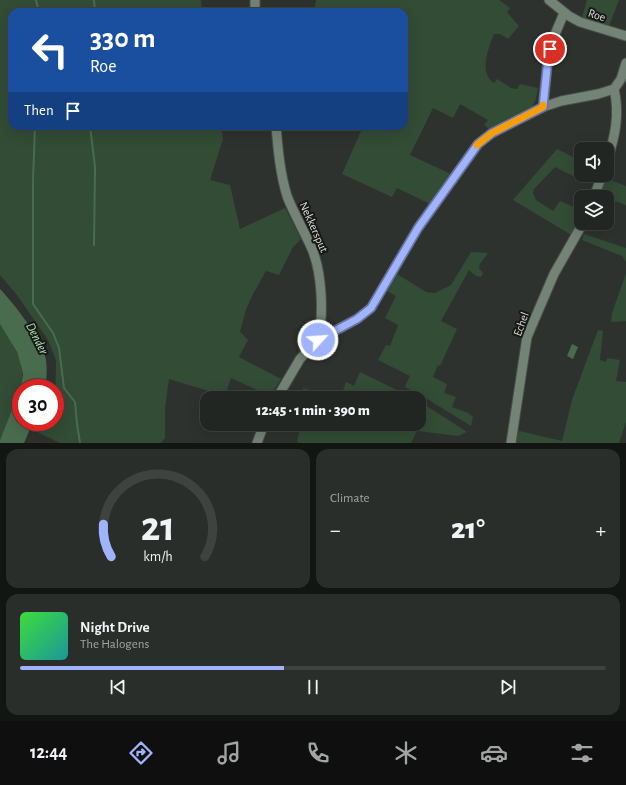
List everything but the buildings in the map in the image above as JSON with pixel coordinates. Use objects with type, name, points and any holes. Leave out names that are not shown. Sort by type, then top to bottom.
[{"type":"street","name":"Roe","points":[[549,0],[564,13],[580,22],[626,36]]},
{"type":"street","points":[[543,107],[548,59],[553,39],[564,13]]},
{"type":"street","points":[[280,391],[300,359],[318,340],[357,319],[371,308],[418,228],[478,144],[492,133],[543,107],[561,100],[598,94],[614,89],[621,79],[626,63]]},
{"type":"street","points":[[613,142],[616,127],[616,98],[614,89]]},
{"type":"street","name":"Nekkersput","points":[[276,130],[281,174],[287,195],[291,207],[312,249],[319,270],[321,327],[318,340]]},
{"type":"street","name":"Echel","points":[[511,443],[527,337],[554,274],[580,230]]},
{"type":"street","points":[[257,443],[261,431]]},
{"type":"shaded area","points":[[0,0],[201,0],[202,8],[8,8],[8,130],[222,130],[223,139],[210,180],[230,185],[240,229],[285,208],[301,239],[293,247],[279,275],[266,271],[246,310],[240,332],[248,340],[239,357],[281,379],[273,391],[259,391],[231,378],[227,391],[209,391],[169,379],[165,408],[165,438],[161,443],[60,443],[39,433],[40,431],[64,431],[64,379],[56,379],[56,360],[48,340],[17,295],[0,275]]},
{"type":"shaded area","points":[[316,0],[499,0],[510,8],[507,12],[519,26],[508,39],[500,34],[494,34],[486,60],[489,79],[494,83],[497,79],[511,88],[517,89],[520,84],[538,88],[536,99],[532,107],[491,130],[484,125],[488,120],[460,104],[453,118],[433,108],[410,155],[451,174],[430,204],[397,188],[392,197],[342,174],[361,131],[359,130],[408,130],[408,8],[315,8]]},
{"type":"shaded area","points":[[587,0],[619,0],[609,26],[582,17]]},
{"type":"shaded area","points":[[557,149],[574,158],[574,176],[555,167],[534,189],[533,193],[536,200],[553,211],[560,201],[574,207],[574,230],[576,230],[573,236],[513,200]]},
{"type":"shaded area","points":[[614,181],[626,186],[626,205],[614,201],[614,190],[600,190],[603,182]]},
{"type":"shaded area","points":[[584,234],[626,248],[626,262],[622,256],[582,240]]},
{"type":"shaded area","points":[[471,252],[488,253],[480,264],[479,268],[483,273],[481,277],[476,276],[469,270],[441,321],[457,329],[440,366],[438,365],[433,377],[447,384],[444,393],[456,397],[452,407],[468,413],[473,417],[471,426],[426,398],[426,391],[413,391],[405,387],[410,376],[378,360],[386,345],[390,346],[398,325],[385,318],[396,296],[385,290],[397,274],[426,292],[435,293],[451,285]]},
{"type":"shaded area","points":[[626,273],[626,321],[611,322],[612,313]]},
{"type":"shaded area","points":[[0,289],[20,313],[40,343],[46,360],[46,379],[22,379],[22,369],[17,352],[0,324]]},
{"type":"shaded area","points":[[0,324],[19,357],[22,376],[22,379],[12,379],[12,411],[0,440]]},
{"type":"shaded area","points":[[598,330],[603,331],[600,360],[606,362],[607,358],[620,360],[616,381],[626,382],[626,422],[619,443],[514,443],[515,430],[562,441],[572,400]]},
{"type":"shaded area","points":[[572,344],[578,347],[573,359],[567,356]]},
{"type":"shaded area","points":[[360,372],[399,391],[343,391],[346,382],[354,386]]},
{"type":"shaded area","points":[[303,388],[313,391],[303,391]]},
{"type":"shaded area","points":[[426,406],[467,432],[458,436],[417,431],[426,431]]},
{"type":"shaded area","points":[[12,410],[12,431],[29,431],[24,443],[0,443]]},
{"type":"shaded area","points":[[299,431],[417,431],[411,443],[297,442]]},
{"type":"waterway","points":[[36,0],[38,8]]},
{"type":"waterway","points":[[94,0],[95,8]]},
{"type":"waterway","name":"Dender","points":[[35,130],[33,180],[33,304],[53,333],[59,348],[64,388],[75,402],[80,443]]},
{"type":"waterway","points":[[90,130],[95,167],[94,245]]},
{"type":"slow traffic","points":[[477,145],[492,133],[543,107],[543,105]]},
{"type":"route","points":[[318,340],[357,319],[371,308],[418,228],[478,144],[492,133],[543,107],[550,49]]}]
